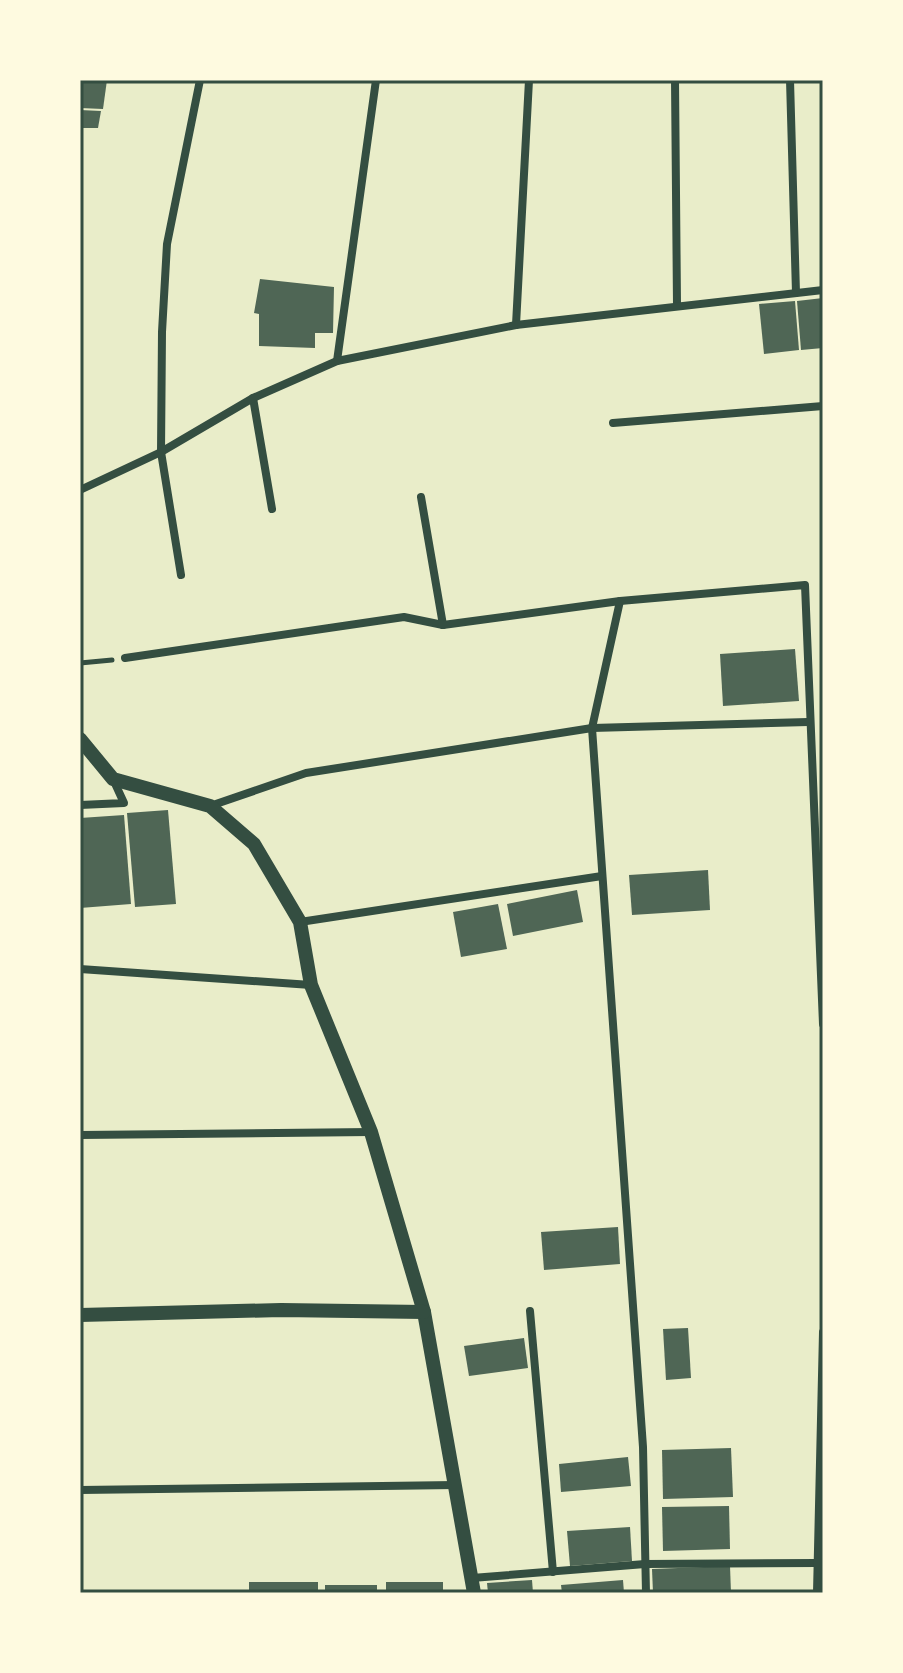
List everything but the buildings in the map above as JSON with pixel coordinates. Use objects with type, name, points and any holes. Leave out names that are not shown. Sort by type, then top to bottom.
[{"type":"street","points":[[181,575],[161,452],[162,332],[167,244],[200,80]]},
{"type":"street","points":[[337,361],[376,80]]},
{"type":"street","points":[[516,325],[529,80]]},
{"type":"street","points":[[675,80],[677,304]]},
{"type":"street","points":[[790,80],[796,293]]},
{"type":"street","points":[[80,490],[161,452],[253,398],[337,361],[516,325],[677,304],[823,290]]},
{"type":"street","points":[[253,398],[272,509]]},
{"type":"street","points":[[613,423],[823,406]]},
{"type":"street","points":[[421,497],[443,625]]},
{"type":"street","points":[[125,658],[404,617],[443,625],[620,601],[805,585],[808,722],[823,1024]]},
{"type":"street","points":[[620,601],[592,728],[643,1447],[646,1593]]},
{"type":"street","points":[[210,806],[306,773],[592,728],[808,722]]},
{"type":"street","points":[[80,739],[113,779],[124,803],[80,805]]},
{"type":"street","points":[[113,779],[210,806],[254,844],[300,922],[311,985],[371,1132],[424,1312],[473,1585],[553,1572],[645,1564],[817,1563]]},
{"type":"street","points":[[300,922],[602,876]]},
{"type":"street","points":[[80,969],[311,985]]},
{"type":"street","points":[[80,1135],[371,1132]]},
{"type":"street","points":[[80,1315],[281,1310],[424,1312]]},
{"type":"street","points":[[530,1311],[553,1572]]},
{"type":"street","points":[[817,1593],[823,1332]]},
{"type":"street","points":[[80,1490],[457,1485]]},
{"type":"path","points":[[80,663],[125,658]]}]
